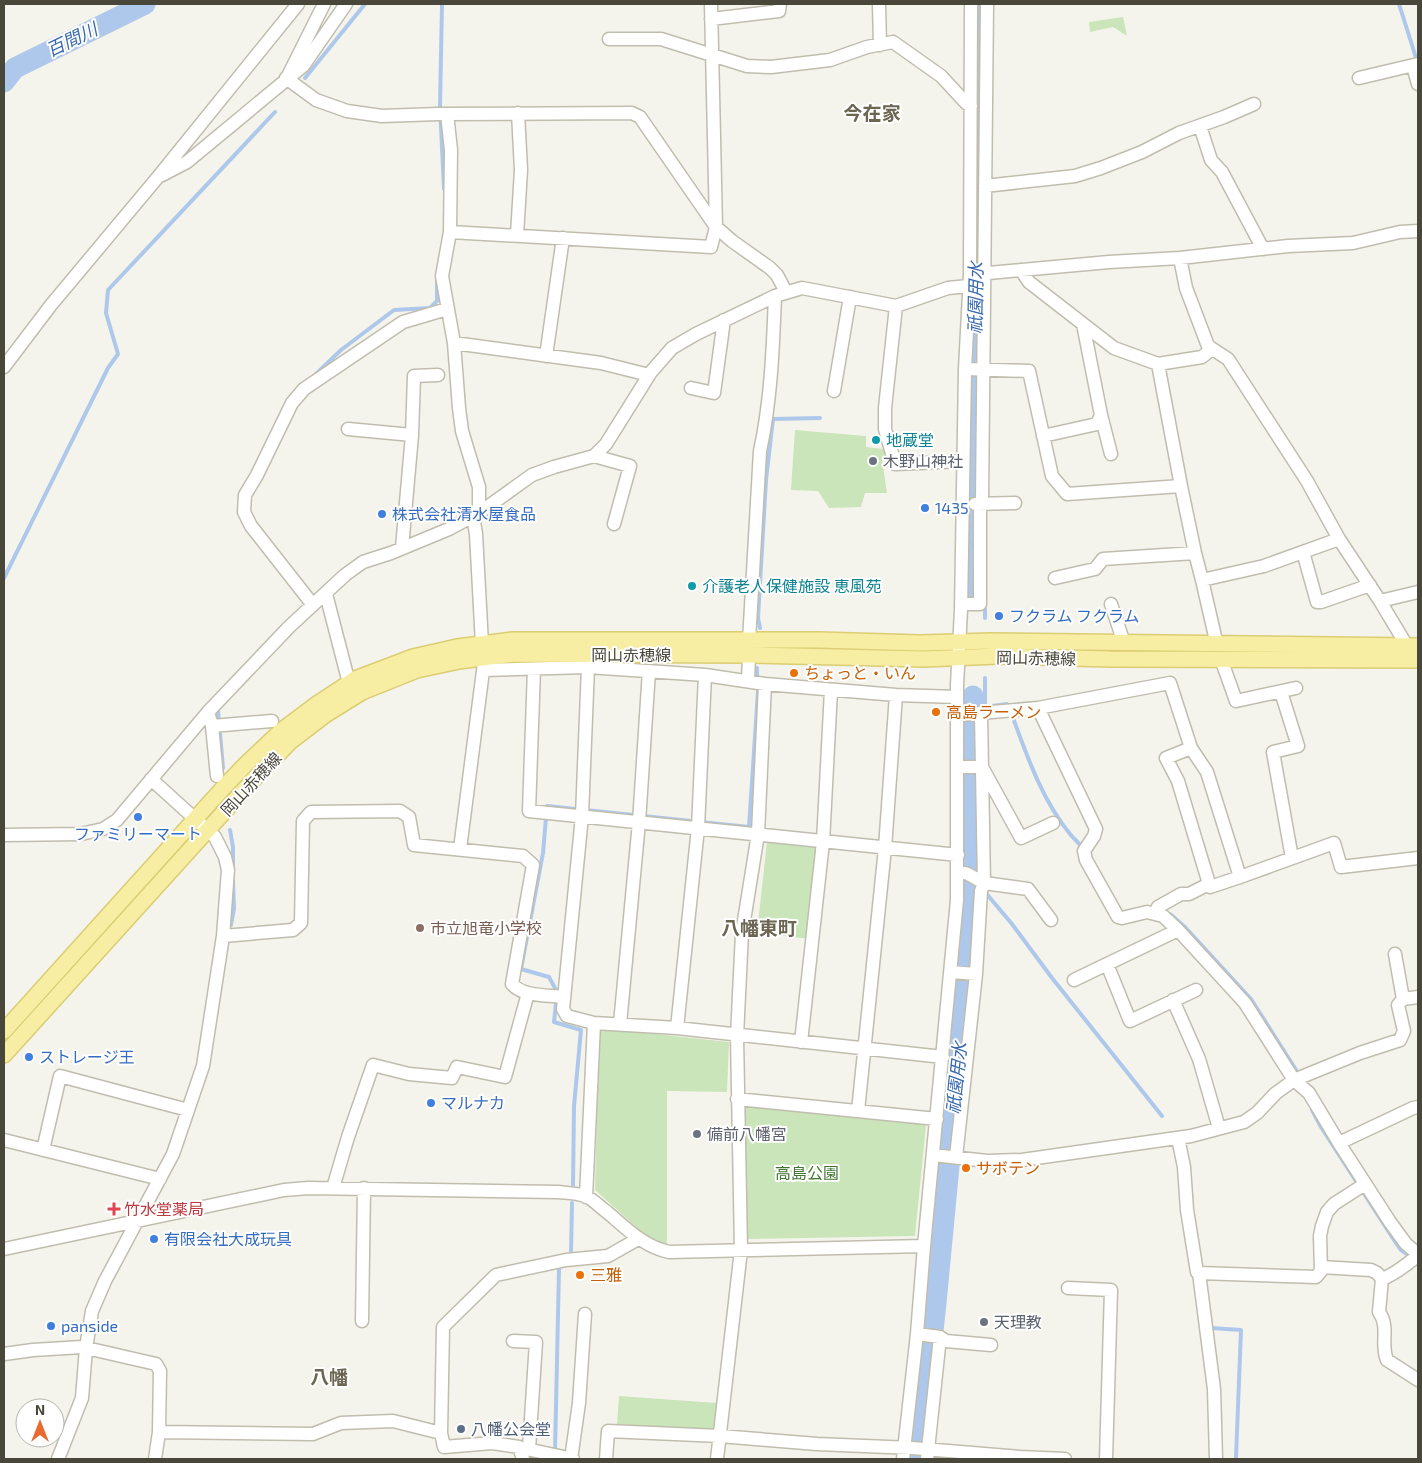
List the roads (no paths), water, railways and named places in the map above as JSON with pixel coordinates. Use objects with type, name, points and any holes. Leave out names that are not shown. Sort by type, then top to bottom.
[{"type":"main road","name":"岡山赤穂線","points":[[749,648],[819,640],[921,643],[1124,643],[1219,652],[1415,656]]},
{"type":"main road","name":"岡山赤穂線","points":[[4,1031],[224,787],[281,731],[317,704],[349,684],[413,657],[457,647],[483,657]]},
{"type":"main road","name":"岡山赤穂線","points":[[4,1054],[252,781],[291,741],[325,715],[362,692],[417,670],[483,657],[513,654],[749,648],[924,659],[999,656],[1110,659],[1219,652]]},
{"type":"street","points":[[4,367],[51,305],[158,178],[298,4]]},
{"type":"street","points":[[286,78],[324,4]]},
{"type":"street","points":[[158,178],[187,162],[286,78],[303,66],[346,4]]},
{"type":"street","points":[[450,232],[711,247],[716,226],[710,4]]},
{"type":"street","points":[[711,18],[779,11],[780,4]]},
{"type":"street","points":[[879,4],[880,44]]},
{"type":"street","points":[[928,1452],[930,1336],[924,1246],[947,1156],[966,973],[982,885],[977,767],[970,714],[957,697],[962,604],[973,504],[963,461],[974,369],[976,276],[985,186],[979,127],[971,106],[971,4]]},
{"type":"street","points":[[962,604],[980,604],[973,504],[974,369],[979,127],[987,4]]},
{"type":"street","points":[[609,39],[661,39],[747,66],[771,67],[830,60],[867,47],[893,42],[941,76],[971,106]]},
{"type":"street","points":[[1359,78],[1416,65],[1418,84]]},
{"type":"street","points":[[286,78],[316,100],[347,111],[382,116],[632,113],[640,118],[716,226],[732,241],[777,275],[780,294],[760,451],[748,681]]},
{"type":"street","points":[[985,186],[1075,176],[1142,152],[1179,133],[1254,104]]},
{"type":"street","points":[[443,114],[451,150],[450,232],[442,276],[454,343],[462,431],[479,488],[476,534],[483,657],[460,850]]},
{"type":"street","points":[[517,235],[521,170],[518,114]]},
{"type":"street","points":[[1200,126],[1211,160],[1222,172],[1262,249]]},
{"type":"street","points":[[4,835],[81,834],[103,829],[116,820],[213,707],[289,627],[345,575],[363,562],[449,529],[476,514],[532,475],[594,456],[606,444],[649,375],[672,348],[724,320],[780,294],[802,288],[896,306],[976,276],[1108,262],[1180,258],[1262,249],[1353,243],[1400,232],[1418,231]]},
{"type":"street","points":[[546,356],[563,238]]},
{"type":"street","points":[[1180,258],[1186,288],[1208,346],[1228,359],[1307,481],[1339,539],[1415,656]]},
{"type":"street","points":[[1021,270],[1029,282],[1114,348],[1158,364],[1202,357],[1212,349]]},
{"type":"street","points":[[834,391],[850,297]]},
{"type":"street","points":[[896,306],[885,408],[885,429],[895,464],[963,461]]},
{"type":"street","points":[[313,605],[251,526],[244,512],[245,495],[258,475],[292,403],[304,389],[403,322],[447,309]]},
{"type":"street","points":[[691,388],[714,392],[724,320]]},
{"type":"street","points":[[1083,324],[1101,415],[1111,454]]},
{"type":"street","points":[[454,343],[601,363],[649,375]]},
{"type":"street","points":[[1158,364],[1194,553],[1219,652],[1236,701],[1296,688]]},
{"type":"street","points":[[974,369],[1030,371],[1052,476],[1067,494],[1181,486]]},
{"type":"street","points":[[402,548],[412,435],[414,376],[438,375]]},
{"type":"street","points":[[1043,436],[1097,424],[1101,415]]},
{"type":"street","points":[[348,429],[412,435]]},
{"type":"street","points":[[594,456],[630,466],[614,524]]},
{"type":"street","points":[[973,504],[1015,503]]},
{"type":"street","points":[[1202,580],[1264,566],[1339,539]]},
{"type":"street","points":[[1303,552],[1317,602],[1370,585]]},
{"type":"street","points":[[1055,578],[1095,570],[1103,559],[1194,553]]},
{"type":"street","points":[[1380,601],[1418,592]]},
{"type":"street","points":[[326,594],[349,684]]},
{"type":"street","points":[[1111,604],[1124,643]]},
{"type":"street","points":[[483,657],[534,669],[588,668],[705,675],[765,684],[831,690],[957,697]]},
{"type":"street","points":[[588,668],[583,812],[563,1009],[567,1016],[594,1022],[677,1028],[865,1050],[943,1056]]},
{"type":"street","points":[[534,669],[529,811],[546,813],[583,812],[698,824],[823,842],[958,855]]},
{"type":"street","points":[[620,1024],[640,818],[649,672]]},
{"type":"street","points":[[677,1028],[698,824],[705,675]]},
{"type":"street","points":[[970,714],[1038,708],[1170,682],[1191,748],[1207,772],[1240,877]]},
{"type":"street","points":[[717,1459],[741,1250],[737,1036],[742,933],[758,834],[765,684]]},
{"type":"street","points":[[801,1042],[823,842],[831,690]]},
{"type":"street","points":[[1281,692],[1298,746],[1273,752],[1292,858]]},
{"type":"street","points":[[858,1111],[885,848],[896,695]]},
{"type":"street","points":[[213,707],[217,726],[217,776]]},
{"type":"street","points":[[1038,708],[1096,829],[1094,836],[1085,849],[1086,860],[1118,917],[1122,918],[1156,910],[1182,894],[1189,894],[1209,884]]},
{"type":"street","points":[[947,1156],[936,1119],[943,1056],[966,973],[956,919],[963,872],[958,855],[957,767],[970,714]]},
{"type":"street","points":[[217,726],[272,721]]},
{"type":"street","points":[[1191,748],[1166,758],[1178,782],[1210,887],[1334,843],[1341,868],[1418,858]]},
{"type":"street","points":[[957,767],[977,767]]},
{"type":"street","points":[[977,767],[1021,838],[1053,823]]},
{"type":"street","points":[[58,1459],[82,1398],[86,1348],[92,1311],[133,1232],[136,1222],[173,1154],[204,1066],[223,936],[228,870],[220,845],[196,818],[151,779]]},
{"type":"street","points":[[223,936],[293,930],[301,923],[303,821],[311,812],[400,811],[409,817],[414,845],[523,856],[533,865],[512,984],[517,989],[528,993],[564,997]]},
{"type":"street","points":[[963,872],[982,885],[1028,889],[1051,920]]},
{"type":"street","points":[[1156,910],[1178,930],[1245,1004],[1294,1080],[1309,1093],[1362,1186],[1416,1257],[1392,1276],[1382,1279]]},
{"type":"street","points":[[1074,980],[1178,930]]},
{"type":"street","points":[[1395,954],[1404,999]]},
{"type":"street","points":[[1107,964],[1130,1021],[1196,990]]},
{"type":"street","points":[[333,1188],[348,1137],[373,1065],[409,1074],[452,1078],[457,1067],[505,1077],[528,993]]},
{"type":"street","points":[[947,1156],[987,1161],[1022,1160],[1178,1138],[1244,1122],[1257,1113],[1276,1093],[1294,1080],[1360,1053],[1400,1040],[1404,1031],[1398,1005],[1404,999],[1418,997]]},
{"type":"street","points":[[1173,1000],[1199,1059],[1219,1128]]},
{"type":"street","points":[[586,1197],[594,1022]]},
{"type":"street","points":[[43,1150],[60,1076],[188,1110]]},
{"type":"street","points":[[737,1099],[936,1119]]},
{"type":"street","points":[[1339,1143],[1413,1108],[1418,1108]]},
{"type":"street","points":[[1178,1138],[1184,1167],[1187,1210],[1197,1272],[1199,1273],[1214,1389],[1216,1459]]},
{"type":"street","points":[[4,1140],[160,1179]]},
{"type":"street","points":[[1199,1273],[1316,1277],[1321,1271],[1320,1236],[1327,1212],[1334,1204],[1362,1186]]},
{"type":"street","points":[[4,1249],[284,1190],[308,1188],[558,1192],[586,1197],[598,1204],[638,1239],[656,1250],[669,1252],[924,1246]]},
{"type":"street","points":[[362,1320],[364,1188]]},
{"type":"street","points":[[586,1314],[579,1403],[572,1459],[555,1455],[524,1452],[492,1443],[445,1453],[441,1433],[443,1327],[496,1275],[566,1260],[608,1256],[638,1239]]},
{"type":"street","points":[[1321,1267],[1371,1270],[1377,1273],[1382,1279],[1379,1312],[1384,1319],[1384,1354],[1387,1360],[1418,1380]]},
{"type":"street","points":[[1068,1288],[1111,1290],[1106,1459]]},
{"type":"street","points":[[930,1336],[946,1341],[992,1345]]},
{"type":"street","points":[[906,1452],[930,1336]]},
{"type":"street","points":[[513,1341],[536,1342],[524,1452]]},
{"type":"street","points":[[4,1354],[33,1350],[86,1348],[156,1364],[160,1371],[159,1432],[155,1459]]},
{"type":"street","points":[[159,1432],[312,1434],[341,1423],[394,1421],[441,1433]]},
{"type":"street","points":[[606,1459],[608,1431],[720,1436],[906,1452],[1065,1459]]},
{"type":"waterway","name":"百間川","points":[[4,82],[15,68],[145,4]]},
{"type":"waterway","points":[[305,78],[365,4]]},
{"type":"waterway","points":[[442,4],[440,106],[444,189]]},
{"type":"waterway","name":"祇園用水","points":[[972,593],[981,4]]},
{"type":"waterway","points":[[1399,4],[1417,61]]},
{"type":"waterway","points":[[4,578],[108,368],[118,354],[106,313],[108,290],[275,112]]},
{"type":"waterway","points":[[316,374],[341,350],[394,310],[430,308],[437,301],[437,278]]},
{"type":"waterway","points":[[760,628],[758,618],[766,480],[773,419],[820,418]]},
{"type":"waterway","points":[[985,609],[985,618]]},
{"type":"waterway","points":[[757,668],[757,677]]},
{"type":"waterway","points":[[985,678],[985,707],[1007,704],[1008,706]]},
{"type":"waterway","points":[[556,990],[549,977],[521,969],[543,853],[547,806],[749,827],[758,691]]},
{"type":"waterway","name":"祇園用水","points":[[919,1459],[936,1303],[967,977],[974,882],[973,696]]},
{"type":"waterway","points":[[216,708],[218,711],[223,768]]},
{"type":"waterway","points":[[1012,715],[1030,762],[1051,807],[1060,821],[1083,848]]},
{"type":"waterway","points":[[230,830],[233,847],[233,868]]},
{"type":"waterway","points":[[231,925],[234,909],[233,880]]},
{"type":"waterway","points":[[985,892],[1162,1116]]},
{"type":"waterway","points":[[1170,914],[1185,927],[1251,999],[1298,1073]]},
{"type":"waterway","points":[[556,1003],[554,1022],[581,1030],[574,1106],[573,1185]]},
{"type":"waterway","points":[[1312,1110],[1394,1240],[1401,1250],[1413,1258]]},
{"type":"waterway","points":[[571,1253],[572,1203]]},
{"type":"waterway","points":[[555,1452],[559,1269]]},
{"type":"waterway","points":[[1211,1328],[1241,1330],[1236,1457]]},
{"type":"place","name":"地蔵堂","points":[[876,440]]},
{"type":"place","name":"木野山神社","points":[[873,461]]},
{"type":"place","name":"1435","points":[[925,508]]},
{"type":"place","name":"株式会社清水屋食品","points":[[382,514]]},
{"type":"place","name":"介護老人保健施設 恵風苑","points":[[692,586]]},
{"type":"place","name":"フクラム フクラム","points":[[999,616]]},
{"type":"place","name":"ちょっと・いん","points":[[794,673]]},
{"type":"place","name":"高島ラーメン","points":[[936,712]]},
{"type":"place","name":"ファミリーマート","points":[[138,817]]},
{"type":"place","name":"市立旭竜小学校","points":[[420,928]]},
{"type":"place","name":"ストレージ王","points":[[29,1057]]},
{"type":"place","name":"マルナカ","points":[[431,1103]]},
{"type":"place","name":"備前八幡宮","points":[[697,1134]]},
{"type":"place","name":"サボテン","points":[[966,1168]]},
{"type":"place","name":"竹水堂薬局","points":[[114,1209]]},
{"type":"place","name":"有限会社大成玩具","points":[[154,1239]]},
{"type":"place","name":"三雅","points":[[580,1275]]},
{"type":"place","name":"天理教","points":[[984,1322]]},
{"type":"place","name":"panside","points":[[51,1326]]},
{"type":"place","name":"八幡公会堂","points":[[461,1429]]},
{"type":"district","name":"今在家","points":[[872,113]]},
{"type":"district","name":"八幡東町","points":[[759,928]]},
{"type":"district","name":"八幡","points":[[329,1377]]},
{"type":"park label","name":"高島公園","points":[[807,1173]]}]
